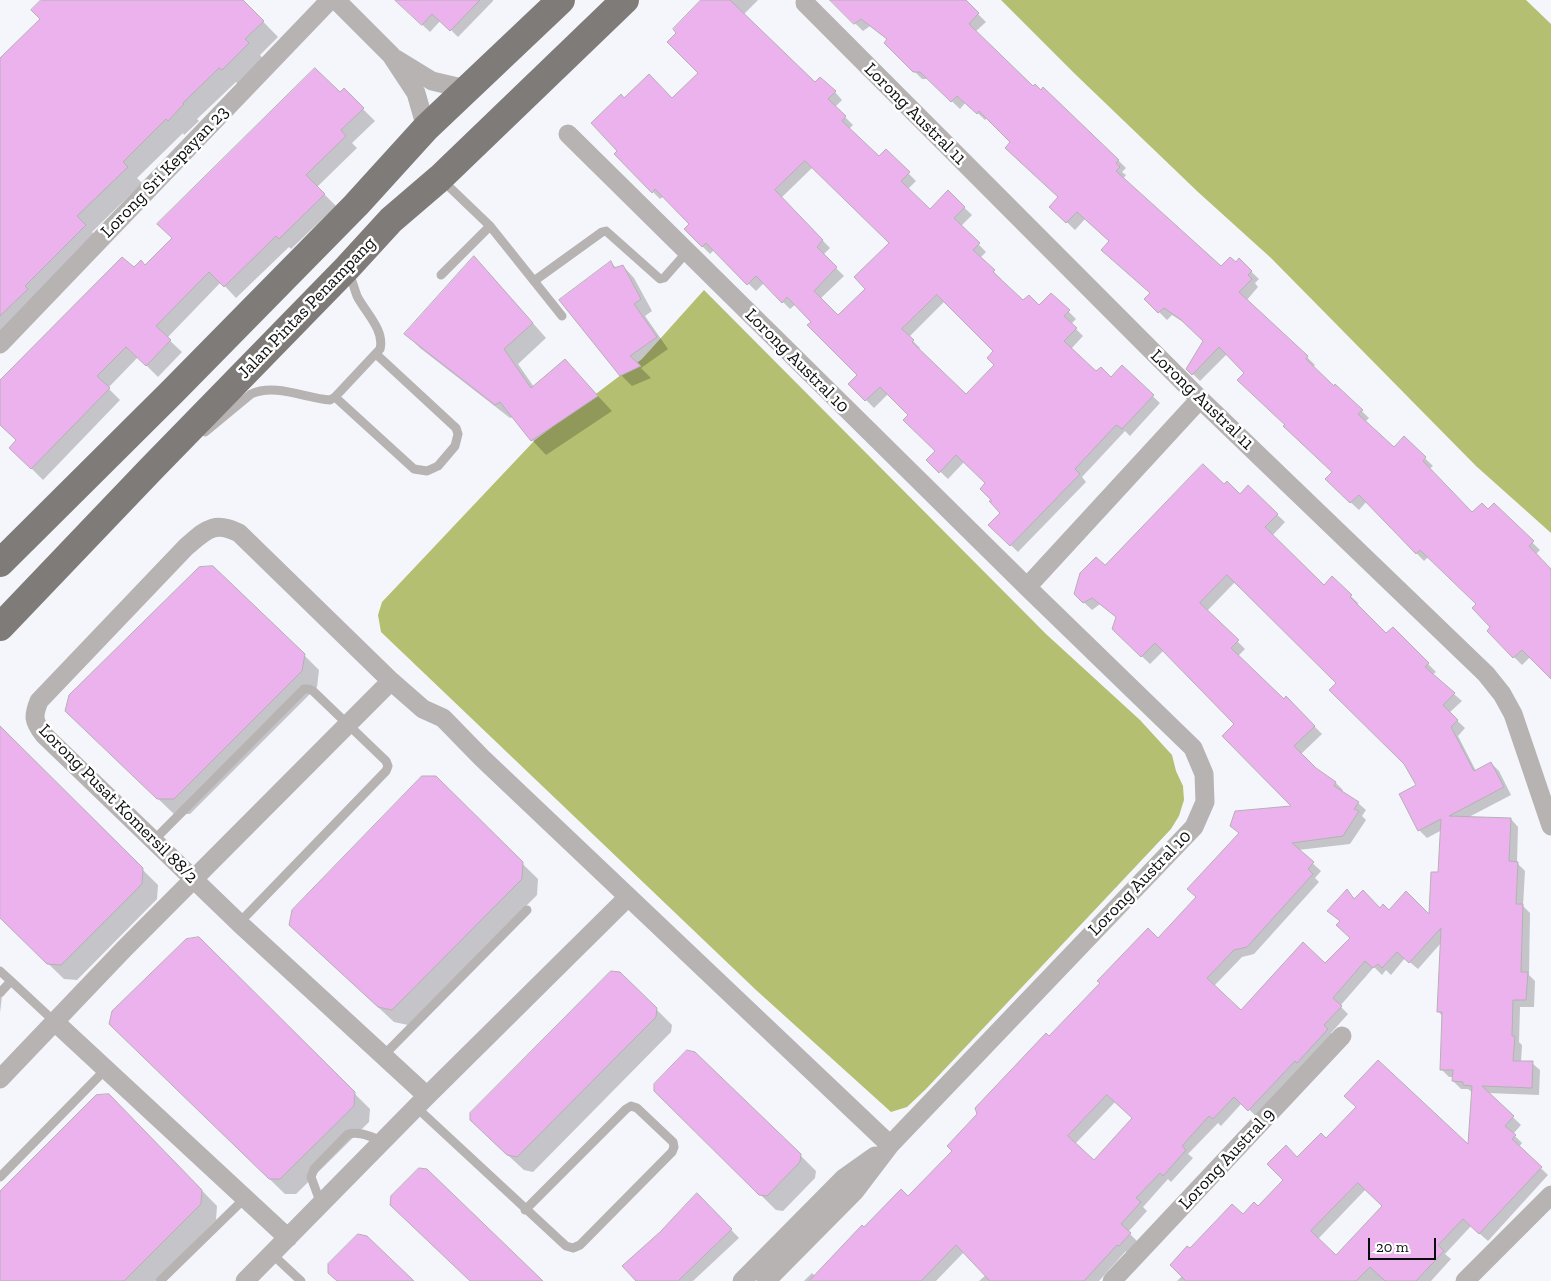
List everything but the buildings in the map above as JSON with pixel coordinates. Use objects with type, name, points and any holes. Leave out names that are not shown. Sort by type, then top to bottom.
[{"type":"main road","name":"Jalan Pintas Penampang","points":[[0,564],[356,205],[426,128],[561,0]]},
{"type":"main road","name":"Jalan Pintas Penampang","points":[[0,627],[347,268],[391,220],[440,178],[625,0]]},
{"type":"main road","points":[[356,205],[368,216],[391,220]]},
{"type":"street","name":"Lorong Sri Kepayan 23","points":[[0,344],[330,0]]},
{"type":"street","points":[[336,0],[391,55],[416,93],[426,128]]},
{"type":"street","name":"Lorong Austral 11","points":[[805,3],[1200,398],[1486,674],[1502,694],[1513,714],[1551,826]]},
{"type":"street","points":[[391,55],[432,81],[466,89]]},
{"type":"street","name":"Lorong Austral 10","points":[[568,134],[1193,748],[1204,774],[1204,802],[1194,827],[890,1145],[855,1191],[766,1281]]},
{"type":"street","points":[[1027,587],[1200,398]]},
{"type":"street","name":"Lorong Pusat Komersil 88/2","points":[[422,1102],[383,1056],[239,923],[44,735],[36,724],[34,712],[39,700],[101,634],[208,529],[228,527],[239,533],[391,681],[423,709],[443,718],[482,758],[890,1145]]},
{"type":"street","points":[[0,1079],[193,878],[391,681]]},
{"type":"street","points":[[245,1281],[628,897]]},
{"type":"street","points":[[55,1022],[288,1238]]},
{"type":"street","name":"Lorong Austral 9","points":[[1112,1281],[1342,1036]]},
{"type":"street","name":"Lorong Austral 10","points":[[742,1281],[844,1178],[890,1145]]},
{"type":"street","points":[[1465,1281],[1551,1195]]},
{"type":"lane","points":[[440,178],[490,226],[562,316]]},
{"type":"lane","points":[[441,275],[490,226]]},
{"type":"lane","points":[[534,281],[606,231],[660,278],[664,278],[687,252]]},
{"type":"lane","points":[[178,442],[202,434],[258,390],[270,389],[330,400],[335,397],[376,354],[382,343],[381,335],[357,296],[347,268]]},
{"type":"lane","points":[[335,397],[414,469],[427,471],[438,466],[455,446],[458,434],[456,428],[376,354]]},
{"type":"lane","points":[[154,840],[304,689],[313,691],[386,761],[388,766],[386,771],[239,923]]},
{"type":"lane","points":[[383,1056],[527,910]]},
{"type":"lane","points":[[0,971],[55,1022]]},
{"type":"lane","points":[[0,993],[11,981]]},
{"type":"lane","points":[[0,1177],[106,1069]]},
{"type":"lane","points":[[422,1102],[525,1210],[566,1246],[573,1248],[580,1245],[672,1152],[674,1147],[672,1142],[637,1108],[631,1106],[525,1210]]},
{"type":"lane","points":[[321,1204],[311,1177],[314,1169],[348,1134],[355,1132],[384,1141]]},
{"type":"lane","points":[[160,1281],[244,1199]]},
{"type":"lane","points":[[272,1254],[301,1281]]},
{"type":"green space","points":[[1001,0],[1526,0],[1551,24],[1551,533],[1476,466],[1271,258],[1198,192]]},
{"type":"green space","points":[[704,290],[1046,634],[1140,720],[1172,755],[1176,771],[1183,786],[1184,800],[1179,816],[1171,829],[926,1089],[907,1107],[891,1112],[756,990],[381,632],[378,615],[382,602],[535,440],[642,359]]}]
